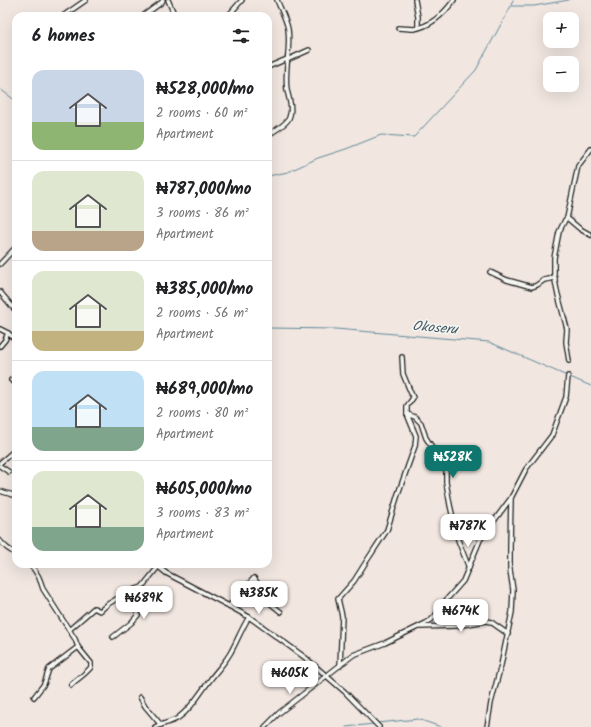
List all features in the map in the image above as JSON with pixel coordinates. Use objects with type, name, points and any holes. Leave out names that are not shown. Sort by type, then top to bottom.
[{"type":"street","points":[[69,12],[86,0]]},
{"type":"street","points":[[148,12],[163,0]]},
{"type":"street","points":[[168,0],[172,12]]},
{"type":"street","points":[[232,12],[242,0]]},
{"type":"street","points":[[272,133],[289,118],[291,106],[287,90],[288,29],[286,20],[277,0]]},
{"type":"street","points":[[415,0],[418,27]]},
{"type":"street","points":[[398,28],[413,29],[430,24],[442,15],[454,0]]},
{"type":"street","points":[[272,65],[309,50]]},
{"type":"street","points":[[569,361],[566,342],[567,329],[555,278],[554,258],[559,232],[567,218],[578,166],[591,149]]},
{"type":"street","points":[[567,218],[591,235]]},
{"type":"street","points":[[0,264],[12,251]]},
{"type":"street","points":[[490,272],[507,280],[532,287],[544,280],[555,278]]},
{"type":"street","points":[[0,292],[12,306]]},
{"type":"street","points":[[0,330],[12,337]]},
{"type":"street","points":[[0,346],[8,334]]},
{"type":"street","points":[[340,666],[342,616],[338,599],[354,581],[387,530],[415,446],[416,436],[407,414],[407,406],[413,398],[403,374],[402,358]]},
{"type":"street","points":[[266,727],[279,713],[353,655],[385,643],[431,620],[435,616],[447,599],[463,581],[480,540],[511,498],[526,469],[552,435],[566,397],[568,376]]},
{"type":"street","points":[[407,414],[415,416],[421,423],[426,438],[446,468],[446,482],[450,505],[458,540],[468,568]]},
{"type":"street","points":[[9,472],[0,465],[12,453]]},
{"type":"street","points":[[0,491],[12,495]]},
{"type":"street","points":[[486,727],[512,612],[513,590],[510,570],[511,498]]},
{"type":"street","points":[[0,541],[12,551]]},
{"type":"street","points":[[33,568],[40,579],[42,589],[50,598],[75,639],[78,647],[91,663],[91,667],[71,685]]},
{"type":"street","points":[[69,630],[94,608],[100,611],[108,604],[128,592],[142,587],[154,568]]},
{"type":"street","points":[[160,568],[177,580],[249,617],[295,650],[345,692],[379,727]]},
{"type":"street","points":[[229,606],[254,578],[271,604],[281,612]]},
{"type":"street","points":[[113,637],[138,616],[137,607],[128,592]]},
{"type":"street","points":[[155,727],[176,719],[183,714],[197,698],[225,662],[249,617]]},
{"type":"street","points":[[416,628],[456,626],[486,621],[491,622],[508,634]]},
{"type":"street","points":[[34,697],[44,684],[49,669],[78,647]]},
{"type":"street","points":[[140,697],[160,725]]},
{"type":"waterway","points":[[511,5],[513,0]]},
{"type":"waterway","points":[[272,175],[288,172],[318,158],[381,135],[414,137],[476,70],[511,6],[534,6],[569,0]]},
{"type":"waterway","name":"Okoseru","points":[[0,89],[12,98]]},
{"type":"waterway","name":"Okoseru","points":[[272,328],[336,329],[489,342],[567,376]]},
{"type":"waterway","name":"Okoseru","points":[[570,377],[591,386]]},
{"type":"waterway","points":[[377,723],[418,719],[441,727]]},
{"type":"waterway","points":[[346,727],[374,724]]}]
